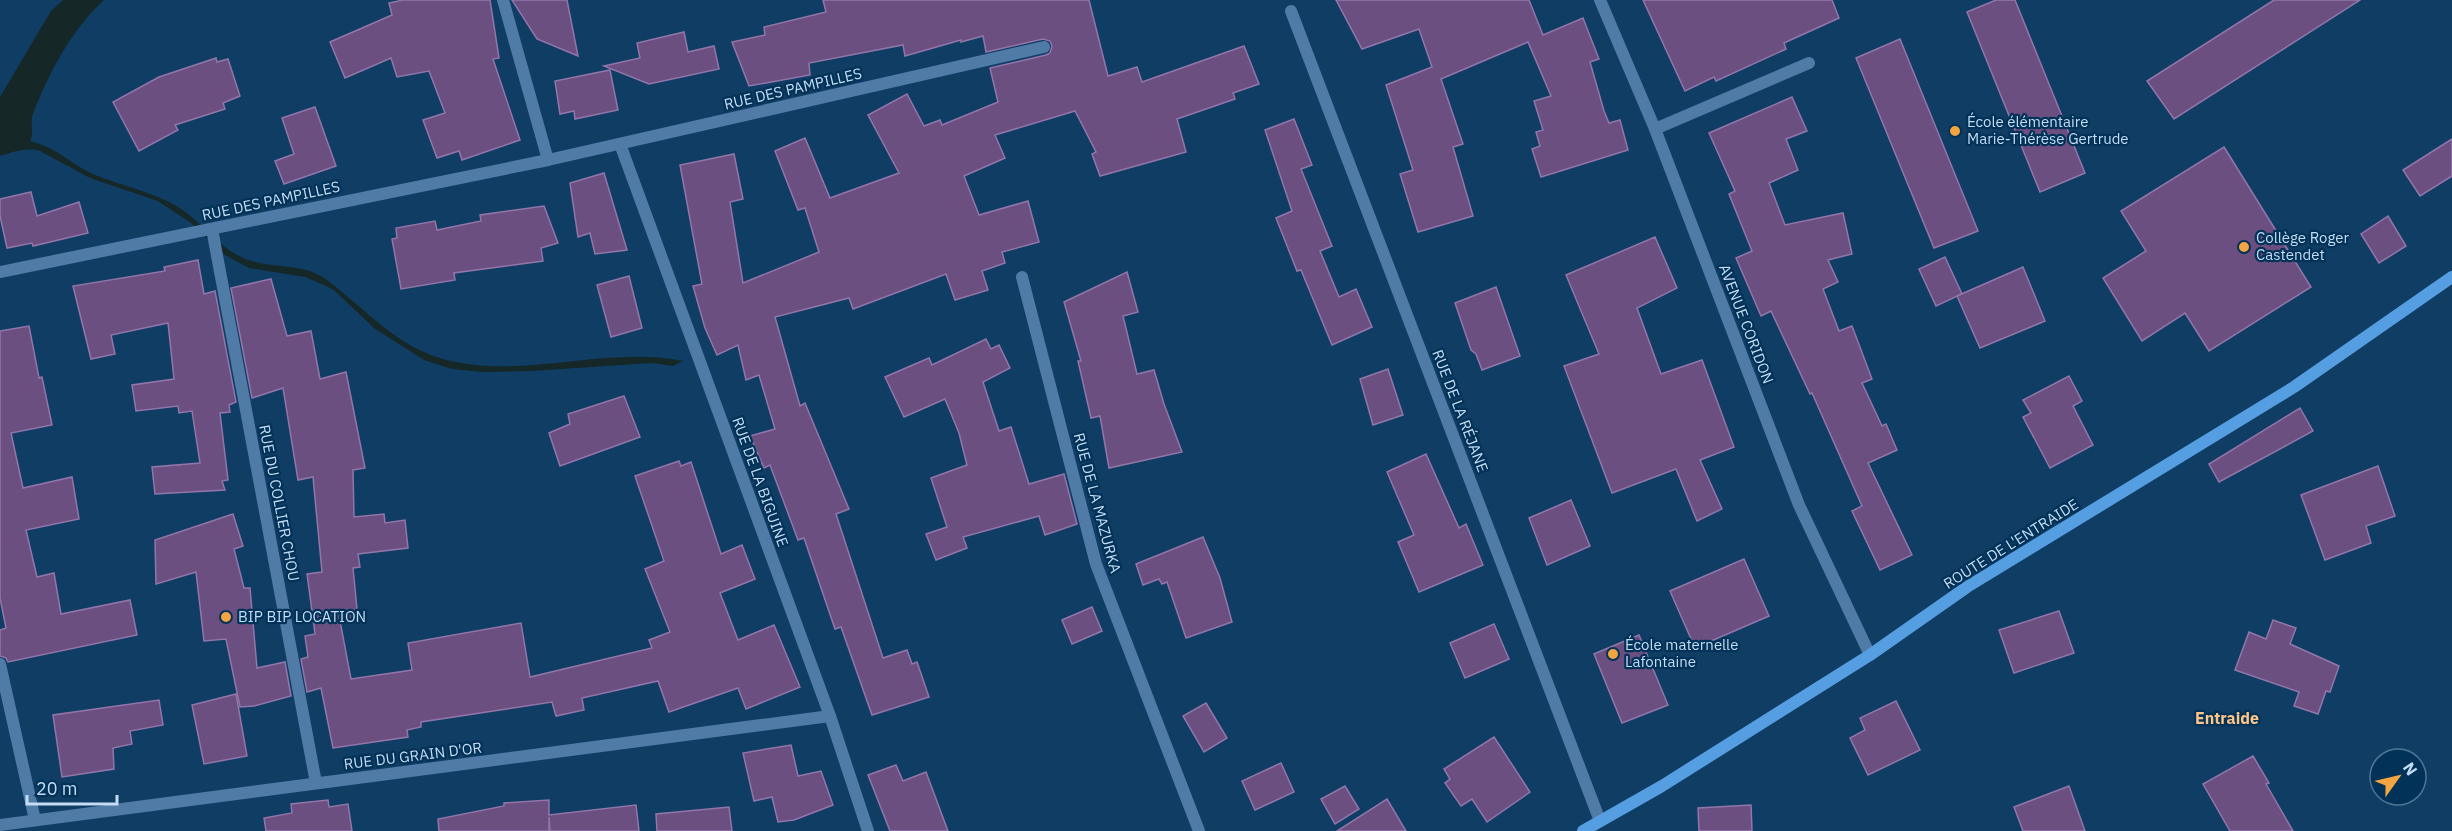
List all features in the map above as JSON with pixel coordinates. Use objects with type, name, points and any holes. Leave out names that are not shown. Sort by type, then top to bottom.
[{"type":"street","points":[[503,0],[548,160]]},
{"type":"street","name":"AVENUE CORIDON","points":[[1600,0],[1655,129],[1799,505],[1870,655]]},
{"type":"street","name":"RUE DE LA RÉJANE","points":[[1291,11],[1600,821]]},
{"type":"street","name":"RUE DES PAMPILLES","points":[[0,272],[548,160],[1044,47]]},
{"type":"street","points":[[1655,129],[1809,63]]},
{"type":"street","name":"RUE DE LA BIGUINE","points":[[620,144],[830,716],[868,831]]},
{"type":"street","name":"RUE DU COLLIER CHOU","points":[[212,229],[316,783]]},
{"type":"street","name":"RUE DE LA MAZURKA","points":[[1022,277],[1096,564],[1199,831]]},
{"type":"street","name":"ROUTE DE L'ENTRAIDE","points":[[1583,831],[1662,786],[1870,655],[1967,587],[2294,387],[2452,277]]},
{"type":"street","points":[[0,664],[35,820]]},
{"type":"street","name":"RUE DU GRAIN D'OR","points":[[0,825],[830,716]]},
{"type":"shaded area","points":[[63,0],[104,0],[71,38],[46,83],[33,114],[30,141],[56,152],[93,174],[178,207],[224,246],[241,257],[262,264],[315,273],[402,340],[431,355],[462,363],[493,366],[524,366],[620,357],[652,357],[683,361],[673,366],[652,363],[531,371],[483,372],[452,369],[424,360],[374,328],[334,290],[305,277],[249,268],[225,255],[191,223],[158,201],[90,178],[40,151],[25,150],[0,156],[0,97],[51,11]]},
{"type":"building","points":[[403,0],[490,0],[499,58],[493,59],[520,140],[462,160],[459,151],[437,158],[423,120],[445,113],[429,71],[397,77],[391,58],[345,78],[330,42],[392,15],[389,3]]},
{"type":"building","points":[[512,0],[567,0],[578,56],[537,39]]},
{"type":"building","points":[[823,0],[1089,0],[1108,76],[1137,67],[1142,82],[1244,46],[1259,84],[1233,93],[1235,99],[1177,119],[1186,152],[1100,176],[1092,154],[1096,152],[1075,111],[995,135],[1005,158],[964,176],[979,215],[1028,201],[1039,242],[1002,252],[1005,263],[982,271],[988,290],[955,300],[946,274],[853,309],[849,298],[775,317],[800,406],[805,403],[849,509],[836,514],[883,658],[907,650],[912,664],[917,662],[929,697],[872,715],[841,627],[835,629],[804,538],[798,540],[770,465],[764,468],[750,436],[775,429],[759,375],[746,380],[738,345],[717,355],[705,328],[693,286],[702,284],[680,165],[734,154],[743,199],[730,202],[743,283],[819,252],[805,208],[798,210],[775,151],[805,138],[830,198],[899,173],[868,115],[907,94],[924,126],[940,120],[942,125],[998,102],[990,68],[1046,55],[1050,53],[1052,46],[1050,41],[1043,39],[986,52],[983,36],[905,56],[903,45],[809,63],[810,75],[749,86],[732,42],[765,35],[764,27],[826,12]]},
{"type":"building","points":[[1336,0],[1529,0],[1543,35],[1583,18],[1599,59],[1590,62],[1604,111],[1609,123],[1620,120],[1628,150],[1541,177],[1532,149],[1540,146],[1536,132],[1543,130],[1534,101],[1551,96],[1528,42],[1441,79],[1463,144],[1453,147],[1473,216],[1418,232],[1400,174],[1413,170],[1386,85],[1432,67],[1419,29],[1362,49]]},
{"type":"building","points":[[1643,0],[1832,0],[1839,18],[1784,43],[1786,49],[1716,81],[1714,77],[1685,91]]},
{"type":"building","points":[[1996,0],[2015,0],[2085,173],[2040,192],[1967,12]]},
{"type":"building","points":[[2274,0],[2360,0],[2174,119],[2147,81]]},
{"type":"building","points":[[684,32],[688,52],[714,46],[719,69],[649,84],[604,66],[640,58],[637,43]]},
{"type":"building","points":[[1900,39],[1978,231],[1934,248],[1856,58]]},
{"type":"building","points":[[216,58],[217,62],[228,59],[240,96],[223,103],[225,109],[175,125],[178,130],[139,151],[113,102],[159,77]]},
{"type":"building","points":[[610,70],[618,110],[575,119],[574,111],[560,114],[555,81]]},
{"type":"building","points":[[1792,97],[1807,131],[1786,139],[1798,170],[1769,183],[1785,225],[1843,213],[1852,254],[1828,260],[1838,282],[1823,289],[1839,331],[1852,326],[1872,379],[1862,383],[1882,426],[1886,424],[1897,450],[1868,463],[1912,555],[1880,570],[1852,511],[1862,506],[1812,393],[1810,394],[1771,311],[1761,316],[1736,258],[1752,251],[1729,194],[1735,191],[1709,133]]},
{"type":"building","points":[[315,107],[336,166],[284,184],[275,161],[294,154],[282,118]]},
{"type":"building","points":[[1294,119],[1312,165],[1301,169],[1332,246],[1320,251],[1339,297],[1356,289],[1372,327],[1332,345],[1301,270],[1297,271],[1276,218],[1292,211],[1265,130]]},
{"type":"building","points":[[2452,139],[2452,176],[2420,196],[2403,170]]},
{"type":"building","points":[[2224,147],[2311,287],[2209,351],[2185,313],[2142,341],[2103,278],[2146,251],[2121,211]]},
{"type":"building","points":[[604,173],[627,250],[595,254],[590,233],[578,237],[570,183]]},
{"type":"building","points":[[31,192],[37,216],[79,202],[88,233],[33,246],[32,243],[7,248],[0,216],[0,199]]},
{"type":"building","points":[[544,206],[558,243],[541,248],[543,261],[454,273],[455,280],[401,289],[392,239],[397,238],[396,228],[435,221],[437,230],[481,221],[480,215]]},
{"type":"building","points":[[2388,216],[2406,246],[2379,263],[2361,234]]},
{"type":"building","points":[[1655,237],[1677,288],[1637,308],[1661,374],[1702,360],[1734,447],[1700,460],[1722,509],[1697,521],[1676,469],[1612,493],[1564,366],[1599,354],[1566,275]]},
{"type":"building","points":[[1945,257],[1962,294],[1936,306],[1919,269]]},
{"type":"building","points":[[198,260],[204,294],[215,291],[236,402],[229,405],[230,412],[220,413],[228,480],[222,481],[225,490],[155,494],[152,467],[200,463],[192,411],[179,413],[178,406],[136,411],[132,385],[174,379],[168,323],[111,335],[115,354],[91,359],[73,286],[165,271],[164,267]]},
{"type":"building","points":[[2023,267],[2045,321],[1980,348],[1957,296]]},
{"type":"building","points":[[1127,272],[1138,312],[1123,316],[1137,374],[1154,370],[1182,452],[1109,468],[1100,416],[1091,418],[1078,361],[1081,361],[1064,302]]},
{"type":"building","points":[[629,276],[642,328],[611,337],[597,285]]},
{"type":"building","points":[[271,279],[287,336],[311,331],[320,379],[346,372],[365,468],[353,470],[354,517],[384,514],[385,523],[405,520],[408,548],[358,554],[360,567],[353,568],[358,619],[340,621],[351,679],[412,670],[408,643],[521,623],[530,677],[652,648],[649,640],[670,632],[645,569],[664,561],[635,476],[679,461],[681,466],[691,462],[721,554],[742,545],[755,579],[720,593],[738,640],[774,625],[800,687],[746,709],[738,688],[669,712],[658,681],[582,698],[584,710],[556,716],[552,702],[421,722],[421,727],[407,730],[408,737],[333,748],[321,688],[307,692],[301,659],[308,657],[305,636],[315,634],[307,574],[322,572],[313,477],[298,480],[283,388],[252,398],[231,288]]},
{"type":"building","points":[[1496,287],[1520,356],[1482,370],[1476,354],[1471,350],[1455,303]]},
{"type":"building","points":[[29,326],[39,378],[42,377],[52,425],[11,433],[23,488],[72,477],[79,519],[26,530],[37,577],[54,573],[61,614],[130,600],[137,635],[8,662],[6,658],[0,656],[0,630],[6,628],[0,598],[0,331]]},
{"type":"building","points":[[986,339],[991,349],[999,345],[1010,368],[983,382],[999,431],[1011,427],[1029,484],[1064,474],[1077,524],[1045,535],[1039,516],[963,537],[967,548],[936,560],[926,534],[947,527],[931,478],[967,465],[959,433],[945,399],[904,417],[885,377],[929,358],[932,365]]},
{"type":"building","points":[[1388,369],[1403,415],[1373,425],[1360,379]]},
{"type":"building","points":[[2069,376],[2082,401],[2073,406],[2093,445],[2050,468],[2023,417],[2031,413],[2023,400]]},
{"type":"building","points":[[624,396],[640,437],[560,466],[549,433],[570,424],[568,414]]},
{"type":"building","points":[[2300,408],[2313,431],[2219,482],[2209,464]]},
{"type":"building","points":[[1426,454],[1459,528],[1466,524],[1483,565],[1419,592],[1398,542],[1414,535],[1387,472]]},
{"type":"building","points":[[2378,466],[2395,516],[2366,526],[2371,543],[2325,560],[2301,495]]},
{"type":"building","points":[[1571,500],[1590,546],[1547,565],[1529,518]]},
{"type":"building","points":[[233,514],[243,546],[234,549],[244,588],[250,588],[257,668],[285,662],[291,696],[254,706],[240,707],[226,639],[204,641],[196,572],[156,584],[155,540]]},
{"type":"building","points":[[1203,537],[1220,578],[1232,622],[1186,638],[1167,582],[1162,584],[1159,579],[1143,585],[1136,564]]},
{"type":"building","points":[[1744,559],[1769,616],[1695,648],[1670,591]]},
{"type":"building","points":[[1092,607],[1102,631],[1072,644],[1062,620]]},
{"type":"building","points":[[2059,611],[2074,653],[2014,673],[1999,630]]},
{"type":"building","points":[[2273,620],[2296,628],[2290,644],[2339,666],[2330,692],[2326,691],[2318,714],[2294,706],[2299,692],[2235,670],[2249,632],[2266,639]]},
{"type":"building","points":[[1494,624],[1509,659],[1465,678],[1450,643]]},
{"type":"building","points":[[1639,635],[1668,705],[1622,723],[1594,654]]},
{"type":"building","points":[[236,694],[247,756],[204,764],[192,705]]},
{"type":"building","points":[[159,700],[163,725],[130,731],[132,744],[113,748],[114,769],[62,777],[53,715]]},
{"type":"building","points":[[1896,701],[1920,750],[1868,775],[1850,738],[1865,730],[1860,718]]},
{"type":"building","points":[[1206,703],[1227,738],[1204,752],[1183,716]]},
{"type":"building","points":[[1494,737],[1530,792],[1487,822],[1472,799],[1461,806],[1445,783],[1450,779],[1444,769]]},
{"type":"building","points":[[791,745],[798,776],[821,771],[833,805],[794,820],[778,822],[772,797],[754,801],[743,753]]},
{"type":"building","points":[[2253,756],[2293,831],[2230,831],[2203,784]]},
{"type":"building","points":[[1281,763],[1294,792],[1255,810],[1242,781]]},
{"type":"building","points":[[896,765],[903,781],[926,772],[948,831],[890,831],[868,775]]},
{"type":"building","points":[[1345,786],[1359,809],[1335,824],[1321,799]]},
{"type":"building","points":[[2069,786],[2085,831],[2023,831],[2014,807]]},
{"type":"building","points":[[1387,799],[1406,831],[1337,831]]},
{"type":"building","points":[[328,800],[329,807],[348,804],[352,831],[266,831],[264,818],[292,813],[291,804]]},
{"type":"building","points":[[549,800],[549,815],[636,805],[639,831],[550,831],[549,817],[549,831],[439,831],[438,819],[504,806],[504,803]]},
{"type":"building","points":[[1751,805],[1752,831],[1699,831],[1698,808]]},
{"type":"building","points":[[729,807],[732,831],[657,831],[656,814]]},
{"type":"place","name":"École élémentaire Marie-Thérèse Gertrude","points":[[1955,131]]},
{"type":"place","name":"Collège Roger Castendet","points":[[2244,247]]},
{"type":"place","name":"BIP BIP LOCATION","points":[[226,617]]},
{"type":"place","name":"École maternelle Lafontaine","points":[[1613,654]]},
{"type":"district","name":"Entraide","points":[[2227,718]]}]
